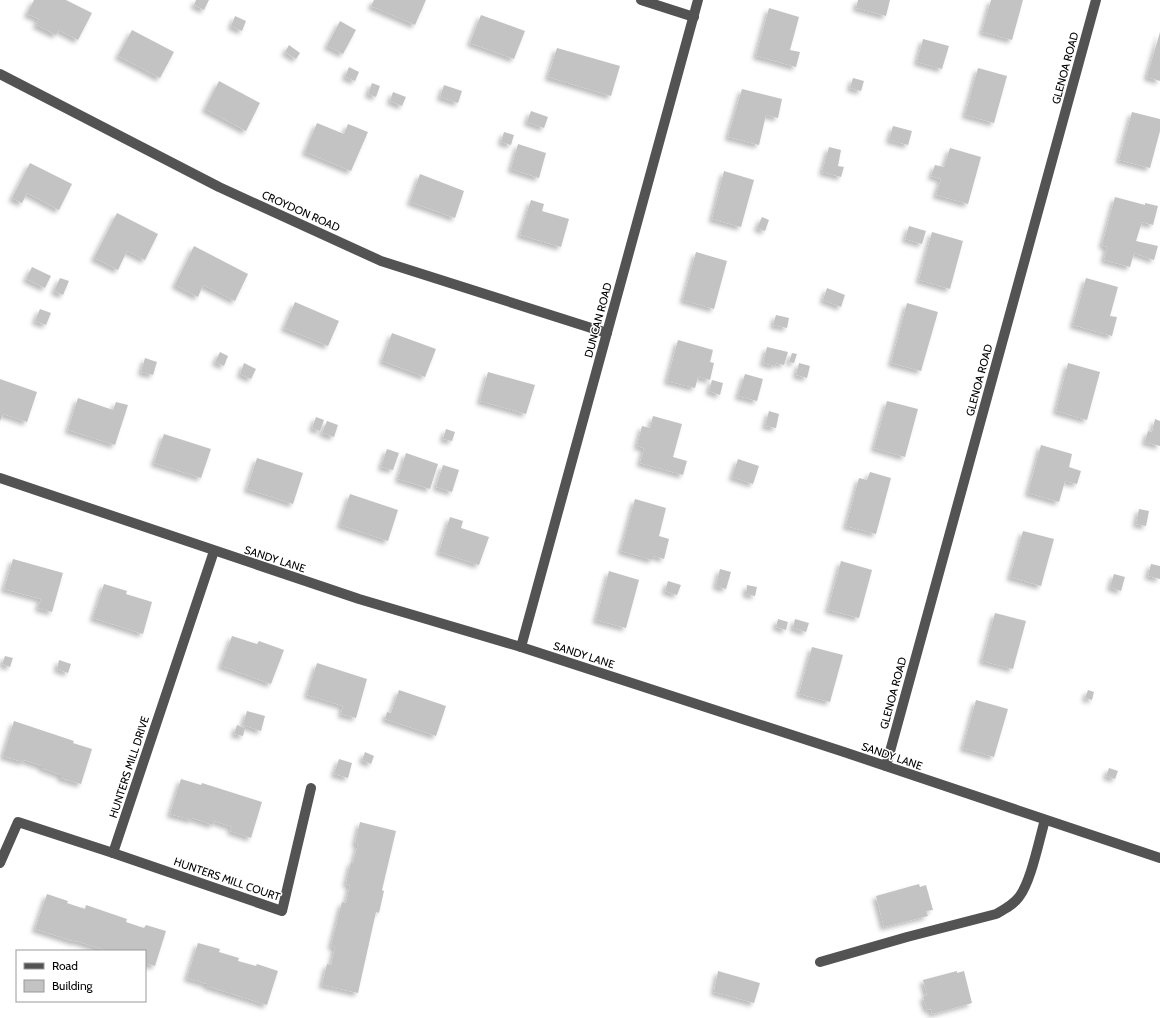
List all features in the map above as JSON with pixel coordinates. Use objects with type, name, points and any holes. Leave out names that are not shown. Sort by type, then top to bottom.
[{"type":"street","points":[[641,0],[694,17]]},
{"type":"street","name":"DUNCAN ROAD","points":[[521,647],[698,0]]},
{"type":"street","name":"GLENOA ROAD","points":[[886,766],[1096,0]]},
{"type":"street","name":"CROYDON ROAD","points":[[0,74],[219,188],[381,261],[607,333]]},
{"type":"street","name":"SANDY LANE","points":[[0,478],[359,599],[521,647],[886,766],[1160,858]]},
{"type":"street","name":"HUNTERS MILL DRIVE","points":[[112,853],[214,551]]},
{"type":"street","name":"HUNTERS MILL COURT","points":[[112,853],[282,910],[311,788]]},
{"type":"street","points":[[820,962],[907,937],[996,914],[1009,907],[1020,897],[1028,882],[1045,820]]},
{"type":"street","points":[[0,863],[18,822],[112,853]]},
{"type":"building","points":[[34,0],[66,0],[92,13],[78,40],[59,30],[56,35],[36,25],[39,19],[27,14]]},
{"type":"building","points":[[196,0],[209,0],[204,10],[194,5]]},
{"type":"building","points":[[374,0],[426,0],[415,25],[371,6]]},
{"type":"building","points":[[858,0],[890,0],[886,16],[856,8]]},
{"type":"building","points":[[991,0],[1023,0],[1012,40],[982,32]]},
{"type":"building","points":[[769,8],[799,17],[790,50],[800,52],[796,67],[756,56]]},
{"type":"building","points":[[481,15],[525,31],[514,59],[470,43]]},
{"type":"building","points":[[235,16],[246,21],[242,31],[231,26]]},
{"type":"building","points":[[340,21],[356,30],[343,54],[327,46]]},
{"type":"building","points":[[132,30],[174,52],[160,78],[118,56]]},
{"type":"building","points":[[1160,32],[1160,81],[1147,77]]},
{"type":"building","points":[[923,39],[949,46],[942,69],[917,62]]},
{"type":"building","points":[[289,45],[300,53],[296,59],[285,52]]},
{"type":"building","points":[[557,48],[620,66],[611,96],[548,77]]},
{"type":"building","points":[[349,67],[359,72],[355,81],[345,77]]},
{"type":"building","points":[[978,68],[1007,76],[994,123],[965,115]]},
{"type":"building","points":[[853,78],[864,81],[861,91],[850,88]]},
{"type":"building","points":[[219,81],[260,103],[246,131],[205,109]]},
{"type":"building","points":[[372,83],[380,86],[376,97],[368,94]]},
{"type":"building","points":[[444,85],[462,91],[458,103],[440,97]]},
{"type":"building","points":[[742,89],[782,99],[778,118],[766,115],[759,145],[728,137]]},
{"type":"building","points":[[393,92],[406,97],[402,106],[390,101]]},
{"type":"building","points":[[531,111],[548,117],[544,128],[527,122]]},
{"type":"building","points":[[1132,112],[1160,119],[1160,131],[1150,168],[1119,160]]},
{"type":"building","points":[[317,123],[344,134],[348,124],[368,132],[351,171],[305,152]]},
{"type":"building","points":[[893,126],[912,131],[908,145],[889,140]]},
{"type":"building","points":[[504,132],[514,135],[511,145],[501,142]]},
{"type":"building","points":[[518,144],[546,153],[539,178],[511,169]]},
{"type":"building","points":[[829,147],[841,150],[838,166],[844,167],[841,177],[822,172]]},
{"type":"building","points":[[950,148],[981,157],[968,204],[936,195],[941,179],[931,176],[935,165],[944,167]]},
{"type":"building","points":[[30,163],[72,184],[59,210],[27,193],[22,203],[12,198]]},
{"type":"building","points":[[724,171],[754,180],[741,227],[712,219]]},
{"type":"building","points":[[420,174],[464,191],[455,218],[410,202]]},
{"type":"building","points":[[1115,197],[1145,205],[1145,203],[1158,206],[1153,225],[1142,222],[1136,241],[1158,246],[1154,260],[1134,253],[1130,267],[1104,260],[1107,247],[1102,245]]},
{"type":"building","points":[[531,200],[544,204],[542,211],[569,219],[561,247],[520,235]]},
{"type":"building","points":[[117,213],[158,234],[145,260],[127,251],[118,270],[94,258]]},
{"type":"building","points":[[762,217],[769,220],[765,231],[757,228]]},
{"type":"building","points":[[909,226],[926,231],[922,244],[905,239]]},
{"type":"building","points":[[932,232],[963,241],[950,289],[919,280]]},
{"type":"building","points":[[194,246],[248,274],[235,301],[203,285],[198,297],[175,285]]},
{"type":"building","points":[[696,252],[727,261],[714,309],[683,300]]},
{"type":"building","points":[[32,267],[51,276],[45,288],[26,279]]},
{"type":"building","points":[[60,278],[69,281],[63,295],[54,291]]},
{"type":"building","points":[[1086,278],[1118,287],[1110,316],[1117,317],[1112,336],[1073,325]]},
{"type":"building","points":[[827,288],[845,295],[841,307],[823,300]]},
{"type":"building","points":[[295,302],[339,321],[328,346],[284,328]]},
{"type":"building","points":[[907,303],[938,312],[921,371],[891,363]]},
{"type":"building","points":[[40,309],[51,313],[46,325],[35,321]]},
{"type":"building","points":[[776,315],[789,318],[787,328],[773,325]]},
{"type":"building","points":[[392,333],[436,349],[425,377],[382,361]]},
{"type":"building","points":[[678,340],[713,350],[710,362],[714,363],[710,380],[698,377],[695,388],[667,381]]},
{"type":"building","points":[[767,347],[788,352],[784,365],[776,363],[775,366],[763,363]]},
{"type":"building","points":[[220,352],[228,356],[224,366],[215,362]]},
{"type":"building","points":[[792,353],[797,354],[794,363],[789,362]]},
{"type":"building","points":[[145,358],[157,362],[153,375],[141,372]]},
{"type":"building","points":[[244,363],[256,369],[251,379],[240,374]]},
{"type":"building","points":[[799,363],[810,366],[807,378],[796,375]]},
{"type":"building","points":[[1068,363],[1100,372],[1087,420],[1056,411]]},
{"type":"building","points":[[488,372],[535,385],[526,414],[480,401]]},
{"type":"building","points":[[745,374],[763,379],[757,401],[738,396]]},
{"type":"building","points":[[0,379],[37,392],[27,422],[3,414],[0,421]]},
{"type":"building","points":[[712,380],[723,383],[720,395],[709,391]]},
{"type":"building","points":[[78,398],[113,410],[116,402],[128,405],[115,445],[68,430]]},
{"type":"building","points":[[887,401],[918,409],[905,457],[874,448]]},
{"type":"building","points":[[769,411],[779,414],[776,428],[765,426]]},
{"type":"building","points":[[653,416],[682,424],[673,457],[687,461],[683,475],[640,463],[644,448],[637,446],[642,426],[650,428]]},
{"type":"building","points":[[316,417],[324,420],[320,431],[312,428]]},
{"type":"building","points":[[1155,419],[1160,421],[1160,446],[1145,442],[1148,431],[1152,432]]},
{"type":"building","points":[[327,421],[338,425],[334,437],[322,433]]},
{"type":"building","points":[[446,429],[455,432],[452,441],[443,439]]},
{"type":"building","points":[[164,434],[211,449],[201,478],[154,463]]},
{"type":"building","points":[[1041,445],[1072,454],[1069,467],[1081,471],[1077,484],[1065,481],[1059,502],[1028,493]]},
{"type":"building","points":[[387,449],[399,453],[393,470],[381,467]]},
{"type":"building","points":[[406,453],[438,464],[430,489],[398,479]]},
{"type":"building","points":[[257,458],[303,473],[293,504],[247,489]]},
{"type":"building","points":[[738,459],[759,466],[753,484],[732,477]]},
{"type":"building","points":[[443,465],[459,470],[452,492],[436,487]]},
{"type":"building","points":[[870,472],[891,478],[876,534],[846,526],[859,478],[867,480]]},
{"type":"building","points":[[350,494],[398,510],[388,541],[340,525]]},
{"type":"building","points":[[635,499],[666,508],[659,536],[669,539],[664,559],[654,556],[652,560],[621,551]]},
{"type":"building","points":[[1139,509],[1149,511],[1146,526],[1136,524]]},
{"type":"building","points":[[450,517],[463,521],[461,528],[489,537],[479,565],[439,552]]},
{"type":"building","points":[[1023,531],[1054,539],[1041,586],[1010,577]]},
{"type":"building","points":[[13,559],[63,573],[52,612],[38,608],[41,599],[4,589]]},
{"type":"building","points":[[841,561],[872,570],[859,618],[828,610]]},
{"type":"building","points":[[1151,564],[1160,566],[1160,579],[1148,576]]},
{"type":"building","points":[[720,569],[731,572],[726,589],[716,586]]},
{"type":"building","points":[[609,571],[639,580],[626,628],[596,620]]},
{"type":"building","points":[[1114,574],[1125,577],[1121,591],[1110,587]]},
{"type":"building","points":[[668,581],[681,585],[677,595],[665,591]]},
{"type":"building","points":[[104,584],[127,591],[126,594],[152,602],[143,634],[93,618]]},
{"type":"building","points":[[747,585],[757,587],[755,596],[746,594]]},
{"type":"building","points":[[995,613],[1026,621],[1013,669],[982,661]]},
{"type":"building","points":[[778,619],[788,622],[786,630],[776,627]]},
{"type":"building","points":[[795,619],[809,623],[806,632],[793,628]]},
{"type":"building","points":[[232,636],[257,644],[259,641],[284,650],[271,684],[221,666]]},
{"type":"building","points":[[812,647],[843,655],[830,702],[799,694]]},
{"type":"building","points":[[5,656],[13,658],[10,667],[2,664]]},
{"type":"building","points":[[59,660],[71,664],[68,673],[57,669]]},
{"type":"building","points":[[317,663],[367,679],[356,718],[341,714],[343,706],[307,695]]},
{"type":"building","points":[[399,690],[446,706],[436,736],[385,719],[387,712],[391,713]]},
{"type":"building","points":[[1088,690],[1094,692],[1092,700],[1085,698]]},
{"type":"building","points":[[976,700],[1008,709],[994,757],[963,748]]},
{"type":"building","points":[[247,711],[265,716],[261,731],[243,725]]},
{"type":"building","points":[[14,721],[74,741],[73,743],[92,749],[81,784],[61,778],[61,775],[42,768],[42,766],[24,760],[23,762],[3,756]]},
{"type":"building","points":[[237,725],[245,728],[243,736],[234,734]]},
{"type":"building","points":[[365,752],[374,756],[371,764],[362,760]]},
{"type":"building","points":[[339,759],[352,763],[348,778],[334,774]]},
{"type":"building","points":[[1109,768],[1118,771],[1115,779],[1106,776]]},
{"type":"building","points":[[181,779],[201,785],[202,783],[262,802],[251,838],[230,831],[232,827],[214,821],[213,825],[192,818],[192,820],[170,814]]},
{"type":"building","points":[[360,822],[396,831],[382,890],[384,891],[379,913],[376,912],[358,993],[322,985],[327,964],[331,965],[335,947],[331,946],[342,902],[346,903],[350,885],[346,884],[351,862],[353,863],[358,844],[355,844]]},
{"type":"building","points":[[919,884],[920,887],[926,885],[933,910],[926,911],[928,916],[884,927],[876,896]]},
{"type":"building","points":[[47,894],[85,909],[86,905],[127,919],[126,922],[144,928],[146,925],[166,931],[155,966],[146,963],[146,950],[105,950],[35,929]]},
{"type":"building","points":[[198,943],[220,949],[219,952],[239,958],[238,961],[256,966],[257,964],[278,971],[267,1005],[187,978]]},
{"type":"building","points":[[718,971],[760,983],[754,1003],[714,992]]},
{"type":"building","points":[[957,971],[957,973],[964,971],[972,1003],[932,1014],[931,1009],[927,1010],[923,997],[927,995],[923,980]]}]
